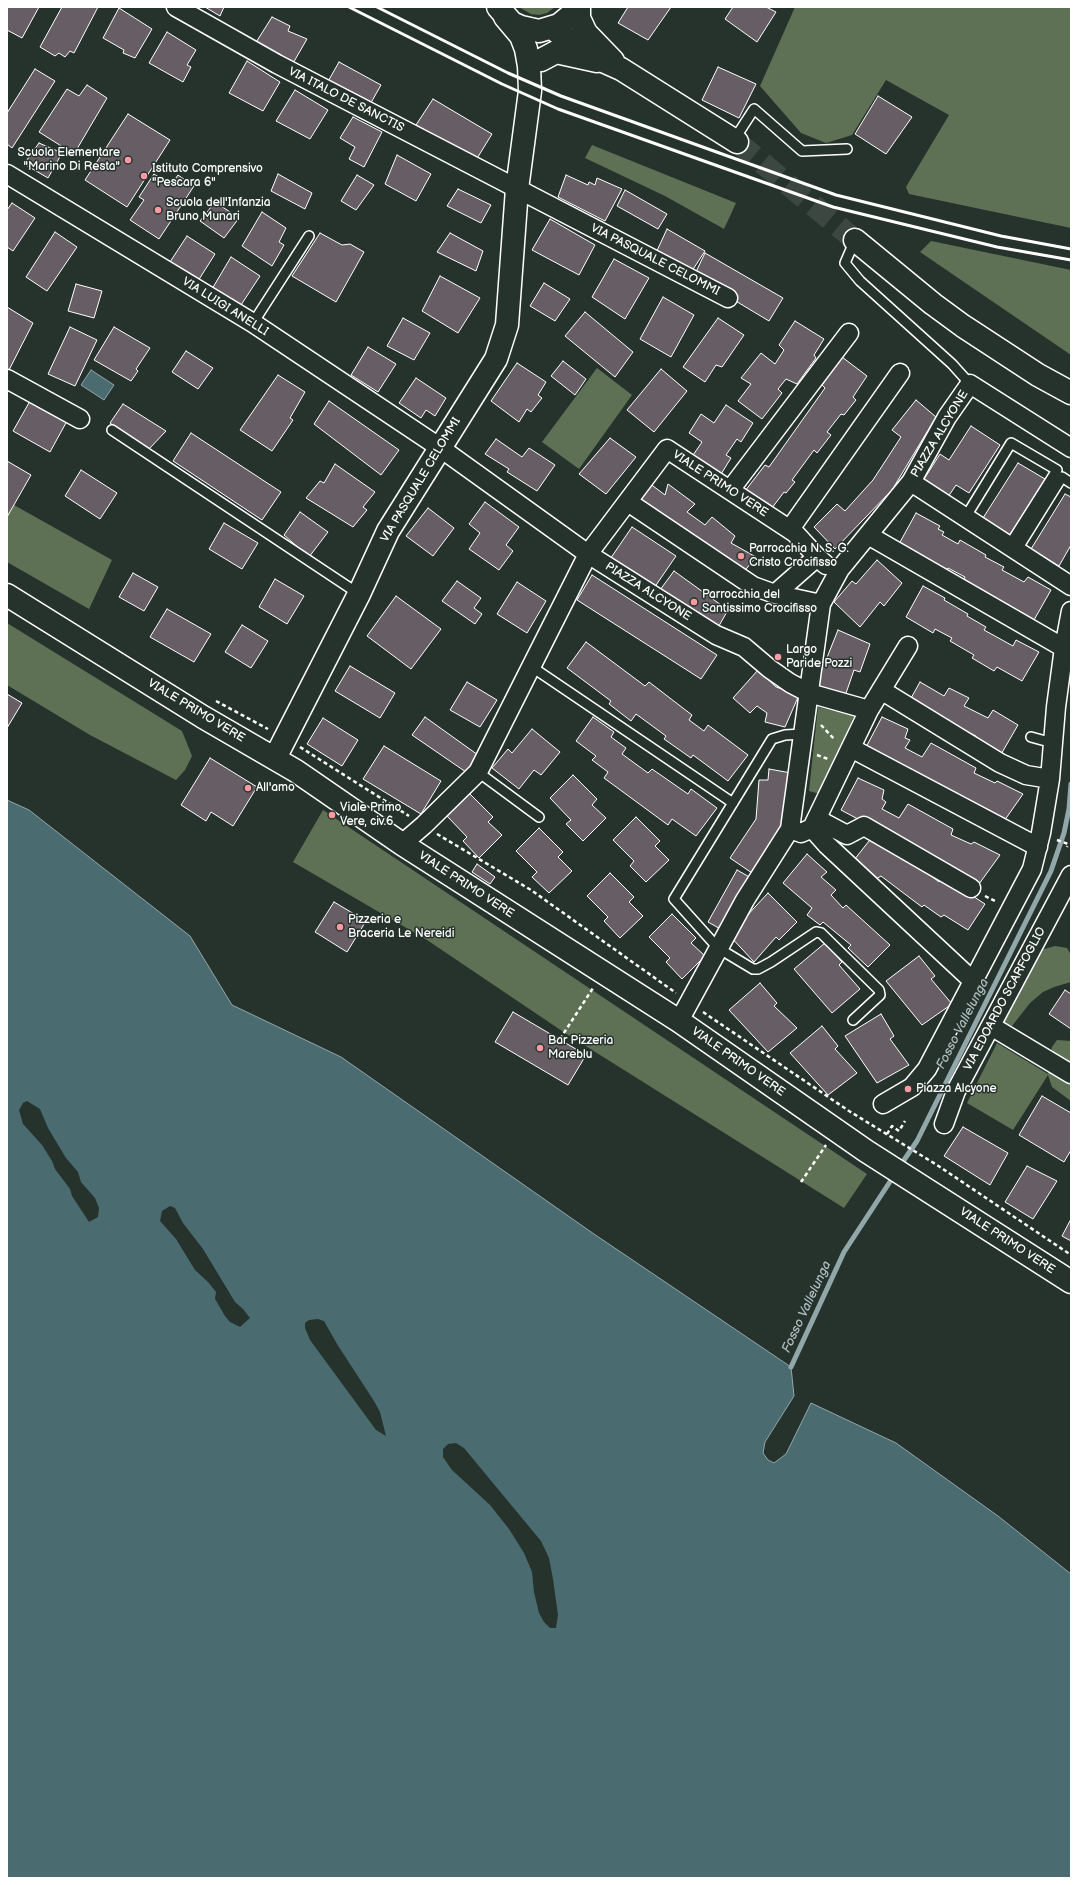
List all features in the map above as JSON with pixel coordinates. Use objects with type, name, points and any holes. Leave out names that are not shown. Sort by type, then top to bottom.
[{"type":"street","name":"VIA ITALO DE SANCTIS","points":[[176,7],[277,64],[517,189]]},
{"type":"street","points":[[502,12],[521,28],[534,30],[550,29],[565,21],[578,7]]},
{"type":"street","points":[[578,7],[579,18],[586,33],[612,66]]},
{"type":"street","name":"VIA PASQUALE CELOMMI","points":[[275,758],[358,594],[388,531],[439,447],[496,359],[507,325],[517,189],[530,91],[529,66],[526,49],[521,36],[502,12]]},
{"type":"street","name":"VIA PASQUALE CELOMMI","points":[[530,91],[550,29]]},
{"type":"street","points":[[550,29],[585,54],[612,66],[736,141]]},
{"type":"street","points":[[541,60],[556,52],[612,66]]},
{"type":"street","name":"VIA LUIGI ANELLI","points":[[7,174],[253,323],[439,447]]},
{"type":"street","name":"VIA PASQUALE CELOMMI","points":[[517,189],[728,298]]},
{"type":"street","points":[[855,240],[933,304],[963,326],[1038,375],[1071,393]]},
{"type":"street","points":[[730,490],[849,333]]},
{"type":"street","points":[[790,529],[900,373]]},
{"type":"street","points":[[7,379],[80,419]]},
{"type":"street","name":"PIAZZA ALCYONE","points":[[679,1021],[745,900],[790,829],[821,604],[840,569],[911,482],[947,418],[970,384],[1071,448]]},
{"type":"street","name":"PIAZZA ALCYONE","points":[[439,447],[588,554],[716,635],[744,647],[770,669],[790,683],[809,692],[869,710]]},
{"type":"street","name":"VIALE PRIMO VERE","points":[[588,554],[667,449],[790,529],[817,557]]},
{"type":"street","name":"PIAZZA ALCYONE","points":[[911,482],[1071,586]]},
{"type":"street","points":[[628,502],[752,586],[775,594],[821,604]]},
{"type":"street","points":[[868,535],[1064,648]]},
{"type":"street","points":[[478,772],[588,554]]},
{"type":"street","points":[[775,594],[817,557],[825,565],[840,569]]},
{"type":"street","name":"VIALE PRIMO VERE","points":[[7,594],[203,716],[275,758],[402,844],[679,1021],[866,1151],[923,1186],[1071,1282]]},
{"type":"street","points":[[883,1104],[912,1087],[927,1070],[1032,869],[1038,847],[1050,778],[1064,648],[1071,611]]},
{"type":"street","points":[[790,829],[801,833],[814,824],[843,744],[869,710],[908,646]]},
{"type":"street","points":[[880,690],[1000,763],[1026,775],[1050,778]]},
{"type":"street","points":[[843,744],[1038,847]]},
{"type":"street","name":"VIALE PRIMO VERE","points":[[402,844],[424,825],[478,772]]},
{"type":"street","points":[[814,824],[847,835],[864,826],[972,888]]},
{"type":"street","points":[[814,824],[827,845],[973,981]]},
{"type":"street","name":"VIA EDOARDO SCARFOGLIO","points":[[944,1124],[956,1091],[1071,877]]},
{"type":"street","points":[[991,1026],[1071,1074]]},
{"type":"lane","points":[[736,141],[754,109],[802,151],[847,149]]},
{"type":"lane","points":[[253,323],[309,236]]},
{"type":"lane","points":[[855,240],[844,263],[864,285],[952,364],[970,384]]},
{"type":"lane","points":[[112,430],[358,594]]},
{"type":"lane","points":[[965,518],[1011,443],[1057,470],[1012,549]]},
{"type":"lane","points":[[1012,549],[1062,478],[1071,483]]},
{"type":"lane","points":[[532,667],[733,803]]},
{"type":"lane","points":[[803,734],[785,735],[772,739],[674,898],[718,948],[756,970],[816,932],[821,933],[879,990],[880,995],[853,1020]]},
{"type":"lane","points":[[1031,737],[1053,743]]},
{"type":"lane","points":[[478,772],[540,817]]},
{"type":"path","name":"VIALE PRIMO VERE","points":[[216,701],[274,732]]},
{"type":"path","points":[[806,715],[817,720],[843,744]]},
{"type":"path","points":[[299,746],[424,825],[531,890],[682,997]]},
{"type":"path","points":[[813,753],[834,761]]},
{"type":"path","points":[[972,888],[1011,910]]},
{"type":"path","points":[[560,1039],[603,972]]},
{"type":"path","name":"VIALE PRIMO VERE","points":[[703,1012],[849,1111],[937,1165],[1071,1256]]},
{"type":"path","points":[[887,1134],[892,1126],[899,1131],[905,1121]]},
{"type":"path","points":[[801,1182],[826,1145]]},
{"type":"green space","points":[[519,7],[555,7],[547,13],[539,15],[531,14]]},
{"type":"green space","points":[[795,7],[1071,7],[1071,228],[909,194],[906,187],[949,115],[886,80],[852,135],[826,143],[801,133],[760,86]]},
{"type":"green space","points":[[592,145],[736,203],[724,229],[665,196],[585,158]]},
{"type":"green space","points":[[931,241],[1071,270],[1071,355],[920,252]]},
{"type":"green space","points":[[597,368],[632,395],[579,469],[542,442]]},
{"type":"green space","points":[[14,505],[112,560],[89,609],[7,562],[7,517]]},
{"type":"green space","points":[[7,623],[182,731],[192,756],[185,770],[176,780],[90,735],[7,685]]},
{"type":"green space","points":[[818,707],[854,716],[820,794],[809,791]]},
{"type":"green space","points":[[323,810],[867,1174],[844,1208],[565,1033],[427,940],[293,862]]},
{"type":"green space","points":[[1055,946],[1067,948],[1071,955],[1071,982],[1043,992],[1030,1003],[1012,1026],[997,1022],[1041,950]]},
{"type":"green space","points":[[1057,1040],[1071,1041],[1071,1101],[1052,1087],[1048,1075],[1013,1130],[967,1103],[997,1043],[1048,1074],[1047,1067],[1052,1047]]},
{"type":"water","points":[[91,370],[114,385],[104,400],[81,385]]},
{"type":"water","points":[[7,800],[29,810],[190,936],[232,1005],[341,1057],[594,1234],[791,1367],[794,1396],[765,1442],[763,1453],[768,1460],[774,1463],[786,1454],[811,1403],[896,1443],[998,1516],[1071,1574],[1071,1878],[7,1878]]},
{"type":"pier","points":[[27,1101],[40,1109],[48,1128],[66,1158],[78,1172],[81,1182],[95,1198],[99,1208],[98,1217],[89,1222],[72,1196],[70,1189],[55,1169],[42,1145],[23,1124],[19,1110],[23,1103]]},
{"type":"pier","points":[[170,1206],[175,1208],[183,1223],[203,1249],[235,1302],[250,1318],[240,1327],[230,1322],[225,1316],[215,1299],[216,1292],[195,1270],[176,1239],[160,1221],[162,1211]]},
{"type":"pier","points":[[318,1319],[324,1321],[374,1401],[380,1412],[386,1436],[376,1430],[310,1340],[305,1328],[305,1323],[309,1320]]},
{"type":"pier","points":[[456,1443],[464,1448],[541,1541],[549,1558],[553,1579],[558,1615],[556,1628],[550,1628],[544,1622],[539,1613],[534,1592],[532,1572],[524,1553],[509,1529],[490,1505],[452,1470],[443,1457],[443,1449],[448,1444]]},
{"type":"building","points":[[7,7],[39,7],[22,38],[7,30]]},
{"type":"building","points":[[62,7],[98,7],[74,53],[70,51],[65,57],[59,53],[55,56],[40,47]]},
{"type":"building","points":[[205,7],[224,7],[220,16]]},
{"type":"building","points":[[628,7],[671,7],[648,40],[618,23]]},
{"type":"building","points":[[733,7],[766,7],[776,12],[757,42],[725,19]]},
{"type":"building","points":[[119,8],[152,29],[135,58],[123,53],[124,50],[103,38]]},
{"type":"building","points":[[272,17],[290,26],[288,31],[307,39],[292,65],[255,44]]},
{"type":"building","points":[[167,32],[196,50],[187,65],[191,67],[183,82],[149,63]]},
{"type":"building","points":[[247,61],[280,82],[263,111],[229,93]]},
{"type":"building","points":[[339,62],[381,85],[368,108],[326,85]]},
{"type":"building","points":[[718,67],[756,84],[739,118],[702,100]]},
{"type":"building","points":[[35,69],[55,81],[12,148],[7,144],[7,113]]},
{"type":"building","points":[[87,85],[107,98],[74,154],[39,132],[67,89],[79,96]]},
{"type":"building","points":[[295,90],[328,110],[310,139],[276,121]]},
{"type":"building","points":[[878,96],[912,117],[886,154],[855,134]]},
{"type":"building","points":[[433,99],[492,134],[476,160],[416,125]]},
{"type":"building","name":"Scuola Elementare \"Marino Di Resta\"","points":[[128,114],[170,140],[127,207],[85,180]]},
{"type":"building","points":[[353,117],[382,132],[364,167],[349,159],[355,147],[340,138]]},
{"type":"building","points":[[39,143],[62,153],[48,178],[24,164]]},
{"type":"building","points":[[397,155],[431,174],[416,201],[385,184]]},
{"type":"building","name":"Scuola dell'Infanzia Bruno Munari","points":[[154,174],[171,185],[178,175],[194,186],[159,239],[130,220],[144,200],[139,197]]},
{"type":"building","points":[[278,174],[312,193],[305,209],[271,191]]},
{"type":"building","points":[[357,175],[374,185],[356,210],[341,201]]},
{"type":"building","points":[[566,175],[588,185],[589,182],[595,185],[597,178],[622,189],[605,221],[558,197]]},
{"type":"building","points":[[458,189],[491,205],[481,223],[447,206]]},
{"type":"building","points":[[625,190],[667,214],[658,229],[617,206]]},
{"type":"building","points":[[215,202],[239,218],[224,238],[200,221]]},
{"type":"building","points":[[12,203],[35,218],[13,251],[7,247],[7,210]]},
{"type":"building","points":[[262,212],[286,228],[279,242],[284,245],[272,266],[242,246]]},
{"type":"building","points":[[550,219],[595,245],[579,275],[532,250]]},
{"type":"building","points":[[667,229],[705,251],[690,274],[655,255]]},
{"type":"building","points":[[55,232],[77,247],[47,291],[26,277]]},
{"type":"building","points":[[320,233],[342,245],[350,244],[364,252],[336,302],[292,276]]},
{"type":"building","points":[[450,233],[483,251],[476,271],[437,252]]},
{"type":"building","points":[[187,236],[215,254],[198,281],[170,262]]},
{"type":"building","points":[[705,253],[783,298],[769,321],[694,276]]},
{"type":"building","points":[[231,257],[260,276],[241,305],[212,289]]},
{"type":"building","points":[[614,259],[649,278],[625,319],[592,297]]},
{"type":"building","points":[[440,276],[480,298],[458,333],[422,311]]},
{"type":"building","points":[[544,283],[570,299],[555,321],[530,306]]},
{"type":"building","points":[[76,284],[102,291],[94,318],[68,311]]},
{"type":"building","points":[[663,297],[694,315],[671,357],[640,339]]},
{"type":"building","points":[[7,307],[33,323],[9,370],[7,368]]},
{"type":"building","points":[[585,312],[633,352],[615,377],[565,336]]},
{"type":"building","points":[[403,318],[430,333],[414,360],[387,346]]},
{"type":"building","points":[[718,318],[744,335],[722,367],[716,365],[705,382],[683,367]]},
{"type":"building","points":[[795,321],[824,339],[814,355],[816,358],[797,384],[786,379],[778,389],[782,393],[762,419],[738,401],[751,384],[741,378],[761,353],[775,364],[784,350],[779,345]]},
{"type":"building","points":[[70,327],[97,340],[75,386],[48,374]]},
{"type":"building","points":[[114,327],[150,348],[136,369],[138,371],[131,381],[94,360]]},
{"type":"building","points":[[368,347],[396,364],[378,392],[351,375]]},
{"type":"building","points":[[186,351],[213,368],[198,389],[172,372]]},
{"type":"building","points":[[842,357],[867,376],[853,397],[856,400],[844,415],[841,414],[827,432],[831,435],[817,453],[814,450],[792,480],[795,482],[786,493],[784,492],[772,508],[745,491],[765,465],[769,467],[825,388],[822,385]]},
{"type":"building","points":[[563,361],[586,379],[575,395],[551,376]]},
{"type":"building","points":[[517,363],[546,382],[538,395],[542,398],[531,412],[527,409],[519,422],[491,401]]},
{"type":"building","points":[[661,369],[687,391],[654,432],[627,410]]},
{"type":"building","points":[[278,375],[305,392],[290,418],[293,420],[272,451],[240,430]]},
{"type":"building","points":[[416,378],[446,398],[435,416],[426,410],[421,418],[399,403]]},
{"type":"building","points":[[916,400],[936,417],[892,490],[835,549],[814,527],[837,504],[845,511],[873,480],[901,437],[892,430]]},
{"type":"building","points":[[30,401],[67,421],[50,452],[13,431]]},
{"type":"building","points":[[329,401],[399,450],[381,475],[314,424]]},
{"type":"building","points":[[123,404],[166,431],[149,449],[110,423]]},
{"type":"building","points":[[726,405],[753,423],[741,442],[737,439],[726,455],[731,458],[718,479],[689,461],[702,442],[689,433],[701,414],[714,423]]},
{"type":"building","points":[[971,426],[1000,445],[969,493],[956,485],[944,503],[919,487],[940,454],[949,460]]},
{"type":"building","points":[[191,433],[281,492],[262,520],[173,461]]},
{"type":"building","points":[[610,438],[636,457],[606,494],[579,474]]},
{"type":"building","points":[[496,439],[522,457],[529,448],[555,465],[537,491],[507,472],[509,469],[485,454]]},
{"type":"building","points":[[7,461],[31,475],[7,517]]},
{"type":"building","points":[[1018,463],[1045,479],[1010,535],[983,518]]},
{"type":"building","points":[[335,464],[375,492],[363,507],[367,510],[353,527],[306,498],[320,481],[324,483]]},
{"type":"building","points":[[81,470],[117,493],[100,519],[65,496]]},
{"type":"building","points":[[649,483],[665,495],[668,484],[695,504],[687,512],[705,525],[712,517],[735,536],[731,543],[756,557],[742,574],[639,500]]},
{"type":"building","points":[[1065,494],[1071,497],[1071,545],[1059,566],[1031,549]]},
{"type":"building","points":[[485,502],[519,527],[506,545],[513,551],[499,570],[469,549],[480,533],[469,524]]},
{"type":"building","points":[[428,508],[454,528],[433,556],[406,536]]},
{"type":"building","points":[[300,512],[328,532],[309,557],[284,535]]},
{"type":"building","points":[[916,513],[940,526],[938,529],[944,532],[942,535],[958,544],[960,540],[986,555],[985,557],[1004,567],[1002,570],[1024,582],[1028,577],[1051,590],[1034,620],[1008,605],[986,596],[988,593],[964,580],[965,577],[948,568],[947,570],[899,544]]},
{"type":"building","points":[[224,523],[258,543],[242,569],[209,549]]},
{"type":"building","points":[[632,527],[676,556],[652,591],[608,562]]},
{"type":"building","points":[[877,560],[902,583],[884,606],[880,602],[860,627],[834,602],[852,581],[856,584]]},
{"type":"building","name":"Parrocchia del Santissimo Crocifisso","points":[[674,571],[728,610],[716,631],[657,594]]},
{"type":"building","points":[[133,573],[158,587],[144,611],[119,597]]},
{"type":"building","points":[[592,575],[717,655],[701,679],[577,600]]},
{"type":"building","points":[[275,579],[304,596],[287,624],[259,607]]},
{"type":"building","points":[[457,581],[481,598],[474,608],[482,614],[475,624],[442,601]]},
{"type":"building","points":[[517,582],[546,601],[527,633],[497,614]]},
{"type":"building","points":[[923,586],[945,598],[944,600],[968,614],[967,616],[986,627],[984,630],[1013,646],[1016,640],[1039,652],[1022,681],[997,667],[994,671],[972,658],[974,655],[950,641],[952,638],[935,629],[933,633],[906,617]]},
{"type":"building","points":[[396,596],[441,629],[411,669],[367,636]]},
{"type":"building","points":[[167,609],[211,634],[194,662],[150,637]]},
{"type":"building","points":[[242,625],[268,641],[251,668],[225,652]]},
{"type":"building","points":[[838,630],[870,644],[860,672],[854,670],[844,699],[811,684],[821,659],[826,660]]},
{"type":"building","points":[[586,642],[645,686],[649,682],[692,715],[689,720],[704,731],[708,725],[748,755],[728,781],[693,755],[691,758],[664,739],[666,736],[636,714],[631,721],[609,704],[611,701],[567,668]]},
{"type":"building","points":[[350,666],[395,693],[380,718],[335,691]]},
{"type":"building","points":[[758,670],[776,687],[799,695],[785,727],[765,722],[767,713],[757,706],[750,713],[733,698]]},
{"type":"building","points":[[467,682],[497,700],[480,727],[450,710]]},
{"type":"building","points":[[920,682],[944,696],[949,688],[969,698],[964,706],[988,718],[993,710],[1018,725],[1000,756],[974,741],[976,736],[938,718],[910,700]]},
{"type":"building","points":[[7,694],[22,703],[7,728]]},
{"type":"building","points":[[425,717],[478,755],[466,772],[412,735]]},
{"type":"building","points":[[593,717],[614,732],[611,737],[626,748],[622,754],[648,773],[652,769],[688,794],[691,789],[717,808],[696,836],[672,819],[668,825],[604,778],[608,772],[592,760],[596,756],[576,741]]},
{"type":"building","points":[[882,717],[908,729],[905,738],[910,740],[905,748],[922,757],[931,743],[976,768],[974,773],[995,783],[997,781],[1023,794],[1002,824],[865,749]]},
{"type":"building","points":[[323,718],[358,740],[342,766],[307,744]]},
{"type":"building","points":[[532,729],[560,752],[541,775],[534,770],[519,789],[492,768],[508,749],[512,753]]},
{"type":"building","points":[[384,746],[441,781],[421,814],[363,779]]},
{"type":"building","points":[[210,758],[257,787],[233,826],[211,812],[206,821],[181,805]]},
{"type":"building","points":[[769,769],[791,773],[783,830],[755,875],[730,858],[756,819],[759,780],[768,780]]},
{"type":"building","points":[[573,775],[597,799],[592,805],[606,818],[583,841],[566,824],[571,820],[550,798]]},
{"type":"building","points":[[858,778],[884,790],[882,799],[886,802],[882,809],[899,818],[908,804],[953,829],[951,835],[971,844],[974,842],[1000,855],[979,884],[841,810]]},
{"type":"building","points":[[469,793],[493,817],[488,822],[502,835],[479,858],[463,841],[467,837],[446,815]]},
{"type":"building","points":[[636,817],[660,841],[655,846],[669,860],[646,882],[630,866],[634,861],[613,840]]},
{"type":"building","points":[[539,828],[563,852],[558,857],[572,871],[549,893],[532,877],[537,872],[516,851]]},
{"type":"building","points":[[873,836],[901,852],[939,882],[942,876],[985,904],[968,930],[944,915],[941,917],[924,905],[922,907],[881,876],[876,879],[854,860]]},
{"type":"building","points":[[807,854],[827,872],[821,877],[836,890],[831,895],[843,908],[846,905],[890,945],[868,967],[848,948],[851,945],[823,922],[820,925],[807,915],[812,908],[783,883]]},
{"type":"building","points":[[477,864],[495,877],[490,884],[472,872]]},
{"type":"building","points":[[737,870],[753,879],[724,931],[708,922]]},
{"type":"building","points":[[610,873],[634,897],[629,902],[643,916],[620,938],[604,921],[608,917],[587,896]]},
{"type":"building","points":[[768,893],[797,922],[779,940],[776,937],[754,962],[729,935]]},
{"type":"building","points":[[334,902],[366,921],[347,952],[315,932]]},
{"type":"building","points":[[672,914],[696,938],[691,943],[705,956],[682,979],[666,962],[670,958],[649,937]]},
{"type":"building","points":[[825,943],[842,962],[839,965],[860,989],[832,1013],[794,969]]},
{"type":"building","points":[[919,956],[935,976],[931,979],[952,1004],[922,1025],[886,981]]},
{"type":"building","points":[[760,983],[777,1003],[774,1006],[797,1028],[768,1052],[729,1010]]},
{"type":"building","points":[[1065,990],[1071,994],[1071,1029],[1049,1014]]},
{"type":"building","points":[[513,1012],[586,1055],[568,1085],[495,1042]]},
{"type":"building","points":[[881,1014],[894,1036],[890,1039],[909,1065],[877,1083],[845,1036]]},
{"type":"building","points":[[822,1026],[838,1046],[835,1049],[857,1073],[828,1095],[790,1053]]},
{"type":"building","points":[[1042,1096],[1071,1113],[1071,1150],[1064,1162],[1019,1135]]},
{"type":"building","points":[[963,1127],[1008,1153],[990,1185],[944,1156]]},
{"type":"building","points":[[1027,1166],[1057,1181],[1033,1219],[1005,1202]]},
{"type":"building","points":[[1071,1219],[1071,1241],[1062,1236]]},
{"type":"waterway","name":"Fosso Vallelunga","points":[[900,1166],[917,1141],[1051,871],[1064,833],[1069,809],[1071,784]]},
{"type":"waterway","name":"Fosso Vallelunga","points":[[791,1367],[844,1252],[895,1174]]},
{"type":"tunnel","points":[[737,142],[855,240]]},
{"type":"railway","points":[[349,7],[502,84],[558,109],[833,207],[997,247],[1071,260]]},
{"type":"railway","points":[[377,7],[508,73],[561,96],[836,195],[1001,236],[1071,249]]},
{"type":"place","name":"Scuola Elementare \"Marino Di Resta\"","points":[[128,160]]},
{"type":"place","name":"Istituto Comprensivo \"Pescara 6\"","points":[[144,176]]},
{"type":"place","name":"Scuola dell'Infanzia Bruno Munari","points":[[158,210]]},
{"type":"place","name":"Parrocchia N. S. G. Cristo Crocifisso","points":[[741,556]]},
{"type":"place","name":"Parrocchia del Santissimo Crocifisso","points":[[694,602]]},
{"type":"place","name":"Largo Paride Pozzi","points":[[778,657]]},
{"type":"place","name":"All'amo","points":[[248,788]]},
{"type":"place","name":"Viale Primo Vere, civ.6","points":[[332,815]]},
{"type":"place","name":"Pizzeria e Braceria Le Nereidi","points":[[340,927]]},
{"type":"place","name":"Bar Pizzeria Mareblu","points":[[540,1048]]},
{"type":"place","name":"Piazza Alcyone","points":[[908,1089]]}]
